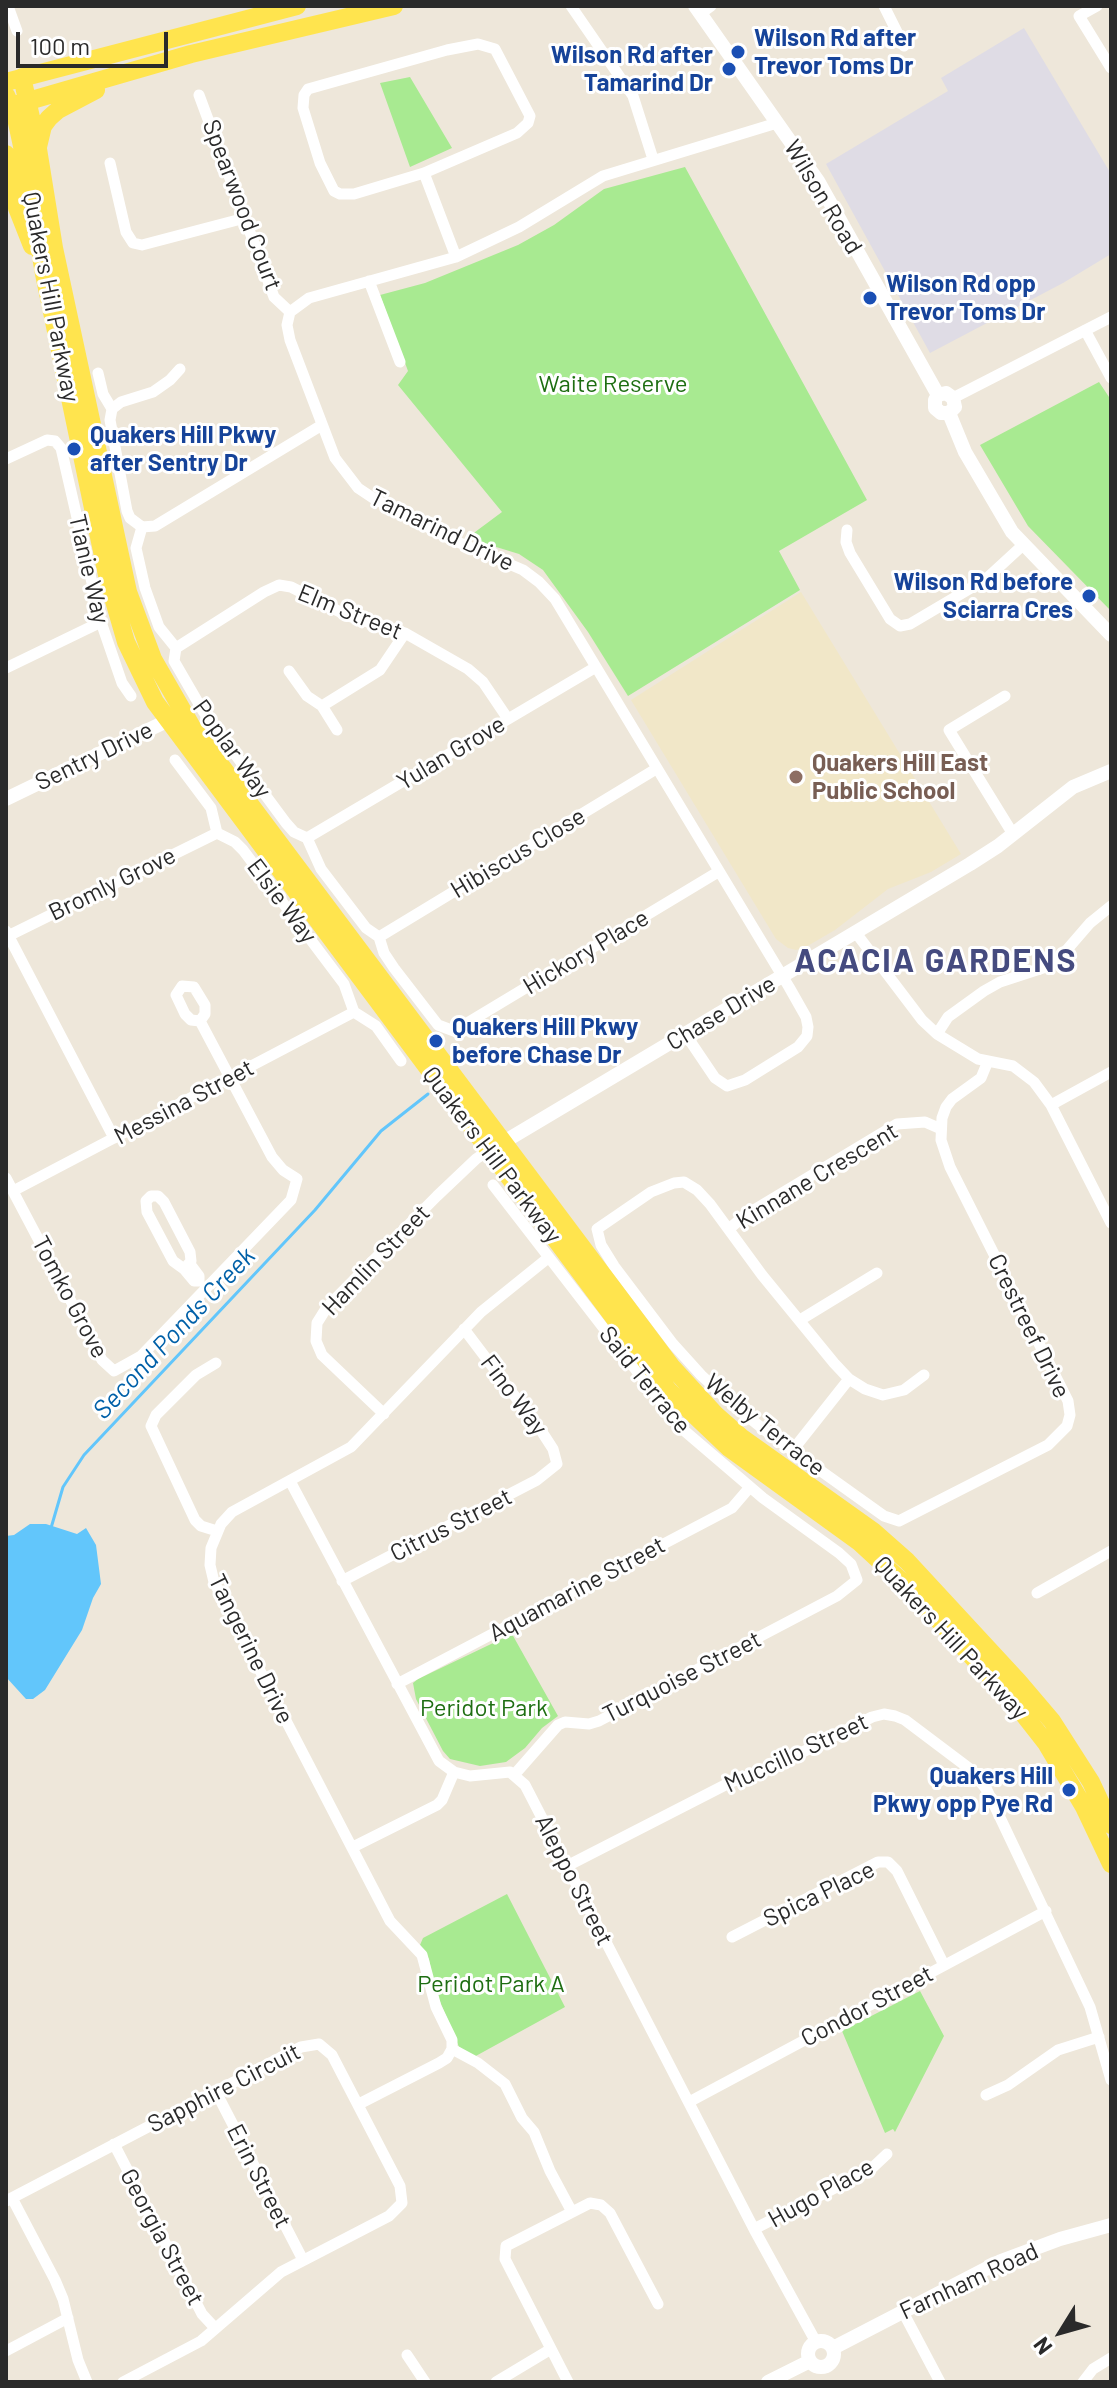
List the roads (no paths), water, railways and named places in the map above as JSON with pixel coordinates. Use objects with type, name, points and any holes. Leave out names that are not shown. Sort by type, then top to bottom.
[{"type":"main road","points":[[14,79],[297,6]]},
{"type":"main road","points":[[13,103],[258,37],[394,6]]},
{"type":"main road","points":[[38,149],[43,126],[58,110],[130,71]]},
{"type":"main road","name":"Quakers Hill Parkway","points":[[14,79],[13,103],[83,466],[116,613],[135,665],[497,1146],[668,1390],[729,1448],[884,1562],[1017,1706],[1065,1773],[1111,1864]]},
{"type":"main road","name":"Quakers Hill Parkway","points":[[13,103],[38,149],[54,248],[128,592],[175,717]]},
{"type":"main road","points":[[6,154],[17,208],[44,274]]},
{"type":"main road","name":"Quakers Hill Parkway","points":[[497,1146],[694,1392],[741,1437],[889,1544],[1018,1681],[1052,1721],[1076,1756],[1111,1825]]},
{"type":"street","points":[[8,6],[17,31]]},
{"type":"street","points":[[571,6],[633,96],[653,159]]},
{"type":"street","points":[[884,6],[904,46]]},
{"type":"street","points":[[1097,6],[1079,16],[1111,68]]},
{"type":"street","name":"Wilson Road","points":[[702,9],[818,181],[947,402],[965,452],[1004,520],[1023,545],[1111,635]]},
{"type":"street","points":[[469,45],[486,45],[495,49],[530,116],[528,123],[517,133],[424,173],[354,194],[334,191],[320,163],[303,108],[308,89],[469,45]]},
{"type":"street","name":"Spearwood Court","points":[[199,95],[274,297],[290,312]]},
{"type":"street","points":[[290,312],[309,298],[456,257],[519,227],[603,176],[777,123]]},
{"type":"street","points":[[110,163],[126,232],[133,243],[142,245],[245,218]]},
{"type":"street","points":[[424,173],[456,257]]},
{"type":"street","points":[[369,281],[400,362]]},
{"type":"street","name":"Tamarind Drive","points":[[290,312],[287,325],[290,340],[335,458],[346,474],[373,498],[465,546],[506,561],[539,582],[555,599],[806,1017],[807,1036],[798,1047],[745,1080],[727,1086],[715,1078],[686,1035]]},
{"type":"street","points":[[947,402],[1111,317]]},
{"type":"street","points":[[1085,330],[1111,378]]},
{"type":"street","points":[[112,409],[121,402],[153,392],[180,369]]},
{"type":"street","points":[[98,373],[103,394],[112,409],[110,420],[127,511],[130,518],[142,527],[155,526],[322,425]]},
{"type":"street","name":"Tianie Way","points":[[6,459],[41,442],[55,441],[63,453],[101,622],[121,680],[131,696]]},
{"type":"street","name":"Poplar Way","points":[[142,527],[136,548],[145,588],[159,627],[166,640],[176,648],[174,661],[203,711],[286,823],[294,832],[307,838]]},
{"type":"street","points":[[847,530],[846,542],[850,553],[890,619],[900,626],[910,624],[986,579],[1023,545]]},
{"type":"street","name":"Elm Street","points":[[176,648],[264,592],[279,585],[291,587],[348,616],[405,633],[476,675],[508,719]]},
{"type":"street","points":[[6,668],[101,622]]},
{"type":"street","points":[[322,706],[380,670],[405,633]]},
{"type":"street","name":"Yulan Grove","points":[[307,838],[596,667]]},
{"type":"street","points":[[289,671],[307,696],[322,706],[337,730]]},
{"type":"street","points":[[1005,696],[949,730],[1013,834]]},
{"type":"street","name":"Sentry Drive","points":[[6,799],[175,717]]},
{"type":"street","points":[[175,760],[213,811],[217,833]]},
{"type":"street","name":"Hibiscus Close","points":[[379,937],[656,769]]},
{"type":"street","name":"Chase Drive","points":[[497,1146],[970,864],[1073,787],[1111,771]]},
{"type":"street","name":"Bromly Grove","points":[[7,933],[217,833]]},
{"type":"street","name":"Elsie Way","points":[[217,833],[243,850],[344,984],[354,1012]]},
{"type":"street","points":[[307,838],[312,855],[329,881],[366,928],[379,937]]},
{"type":"street","name":"Hickory Place","points":[[379,937],[384,953],[394,968],[438,1025],[454,1031],[718,872]]},
{"type":"street","points":[[937,1034],[948,1017],[984,991],[1058,960],[1090,923],[1111,906]]},
{"type":"street","points":[[7,933],[114,1138]]},
{"type":"street","points":[[856,933],[922,1020],[937,1034],[967,1054],[1002,1062],[1024,1072],[1051,1105],[1109,1216]]},
{"type":"street","points":[[354,1012],[376,1026],[401,1061]]},
{"type":"street","name":"Messina Street","points":[[13,1191],[354,1012]]},
{"type":"street","points":[[187,1267],[190,1252],[164,1202],[158,1196],[151,1196],[146,1201],[147,1212],[173,1261],[199,1276],[202,1285],[291,1200],[297,1179],[275,1162],[200,1021]]},
{"type":"street","points":[[941,1129],[946,1107],[981,1078],[988,1061]]},
{"type":"street","points":[[1051,1105],[1111,1072]]},
{"type":"street","name":"Kinnane Crescent","points":[[924,1375],[904,1390],[883,1395],[849,1379],[754,1265],[729,1229],[744,1216],[897,1124],[925,1122],[941,1129]]},
{"type":"street","name":"Crestreef Drive","points":[[899,1521],[1048,1445],[1067,1426],[1070,1415],[1068,1401],[950,1167],[941,1140],[941,1129]]},
{"type":"street","name":"Hamlin Street","points":[[384,1414],[322,1355],[316,1341],[317,1323],[327,1307],[437,1196],[476,1159],[497,1146]]},
{"type":"street","name":"Tomko Grove","points":[[6,1178],[99,1357],[114,1371],[145,1354],[202,1285]]},
{"type":"street","name":"Welby Terrace","points":[[729,1229],[697,1190],[684,1182],[651,1192],[597,1229],[601,1245],[614,1266],[687,1361],[732,1404],[792,1451],[884,1516],[899,1521]]},
{"type":"street","name":"Said Terrace","points":[[493,1185],[680,1427],[750,1487],[839,1553],[851,1564],[857,1580]]},
{"type":"street","points":[[216,1363],[196,1375],[156,1415],[151,1426],[195,1520],[201,1526],[217,1531],[232,1512],[345,1451],[487,1306],[548,1258]]},
{"type":"street","points":[[800,1320],[877,1273]]},
{"type":"street","name":"Fino Way","points":[[464,1329],[548,1440],[557,1464]]},
{"type":"street","points":[[792,1451],[849,1379]]},
{"type":"street","name":"Citrus Street","points":[[342,1581],[537,1480],[557,1464]]},
{"type":"street","points":[[290,1481],[432,1752],[445,1768],[454,1772],[478,1777],[505,1771],[515,1774]]},
{"type":"street","name":"Aquamarine Street","points":[[397,1684],[732,1508],[750,1487]]},
{"type":"street","name":"Tangerine Drive","points":[[217,1531],[211,1548],[210,1565],[214,1582],[396,1930],[422,1955],[432,1996],[448,2029],[452,2049]]},
{"type":"street","points":[[1037,1593],[1111,1551]]},
{"type":"street","name":"Turquoise Street","points":[[515,1774],[558,1725],[599,1721],[837,1596],[857,1580]]},
{"type":"street","name":"Muccillo Street","points":[[567,1866],[731,1782],[777,1765],[872,1717],[884,1714],[905,1720],[970,1769],[987,1790],[1090,2007],[1111,2080]]},
{"type":"street","points":[[353,1847],[437,1805],[454,1772]]},
{"type":"street","name":"Aleppo Street","points":[[515,1774],[525,1785],[754,2229],[816,2342]]},
{"type":"street","name":"Spica Place","points":[[732,1937],[878,1862],[888,1862],[897,1871],[944,1965]]},
{"type":"street","name":"Condor Street","points":[[689,2102],[1046,1911]]},
{"type":"street","points":[[986,2095],[1008,2085],[1058,2050],[1099,2037]]},
{"type":"street","name":"Sapphire Circuit","points":[[9,2199],[301,2047],[319,2044],[332,2055],[400,2186],[402,2203],[389,2216],[270,2280],[188,2349],[123,2382]]},
{"type":"street","points":[[359,2104],[439,2063],[447,2058],[452,2049],[478,2063],[505,2084],[545,2153],[550,2171],[572,2212]]},
{"type":"street","name":"Erin Street","points":[[216,2092],[303,2260]]},
{"type":"street","name":"Georgia Street","points":[[114,2144],[202,2314],[215,2328]]},
{"type":"street","name":"Hugo Place","points":[[754,2229],[870,2170],[887,2154]]},
{"type":"street","points":[[9,2199],[55,2280],[87,2382]]},
{"type":"street","points":[[568,2382],[505,2259],[506,2246],[590,2203],[601,2205],[610,2213],[658,2304]]},
{"type":"street","name":"Farnham Road","points":[[833,2348],[1026,2250],[1111,2225]]},
{"type":"street","points":[[903,2312],[940,2382]]},
{"type":"street","points":[[6,2351],[68,2318]]},
{"type":"street","points":[[824,2341],[833,2348],[834,2357],[826,2366],[819,2367],[810,2361],[808,2350],[816,2342],[824,2341]]},
{"type":"street","points":[[496,2382],[551,2349]]},
{"type":"street","points":[[407,2355],[425,2382]]},
{"type":"street","points":[[1083,2382],[1093,2369],[1111,2358]]},
{"type":"street","points":[[768,2382],[810,2361]]},
{"type":"water","points":[[30,1524],[46,1524],[77,1534],[86,1528],[96,1545],[101,1584],[82,1630],[45,1690],[33,1699],[26,1699],[6,1677],[6,1536],[14,1535]]},
{"type":"waterway","name":"Second Ponds Creek","points":[[51,1528],[63,1487],[84,1455],[315,1210],[381,1131],[428,1094]]},
{"type":"place","name":"Wilson Rd after Trevor Toms Dr","points":[[738,52]]},
{"type":"place","name":"Wilson Rd after Tamarind Dr","points":[[729,69]]},
{"type":"place","name":"Wilson Rd opp Trevor Toms Dr","points":[[870,298]]},
{"type":"place","name":"Quakers Hill Pkwy after Sentry Dr","points":[[74,449]]},
{"type":"place","name":"Wilson Rd before Sciarra Cres","points":[[1089,596]]},
{"type":"place","name":"Quakers Hill East Public School","points":[[796,777]]},
{"type":"place","name":"Quakers Hill Pkwy before Chase Dr","points":[[436,1041]]},
{"type":"place","name":"Quakers Hill Pkwy opp Pye Rd","points":[[1069,1790]]},
{"type":"district","name":"ACACIA GARDENS","points":[[936,961]]},
{"type":"park label","name":"Waite Reserve","points":[[613,384]]},
{"type":"park label","name":"Peridot Park","points":[[484,1708]]},
{"type":"park label","name":"Peridot Park A","points":[[491,1984]]}]
